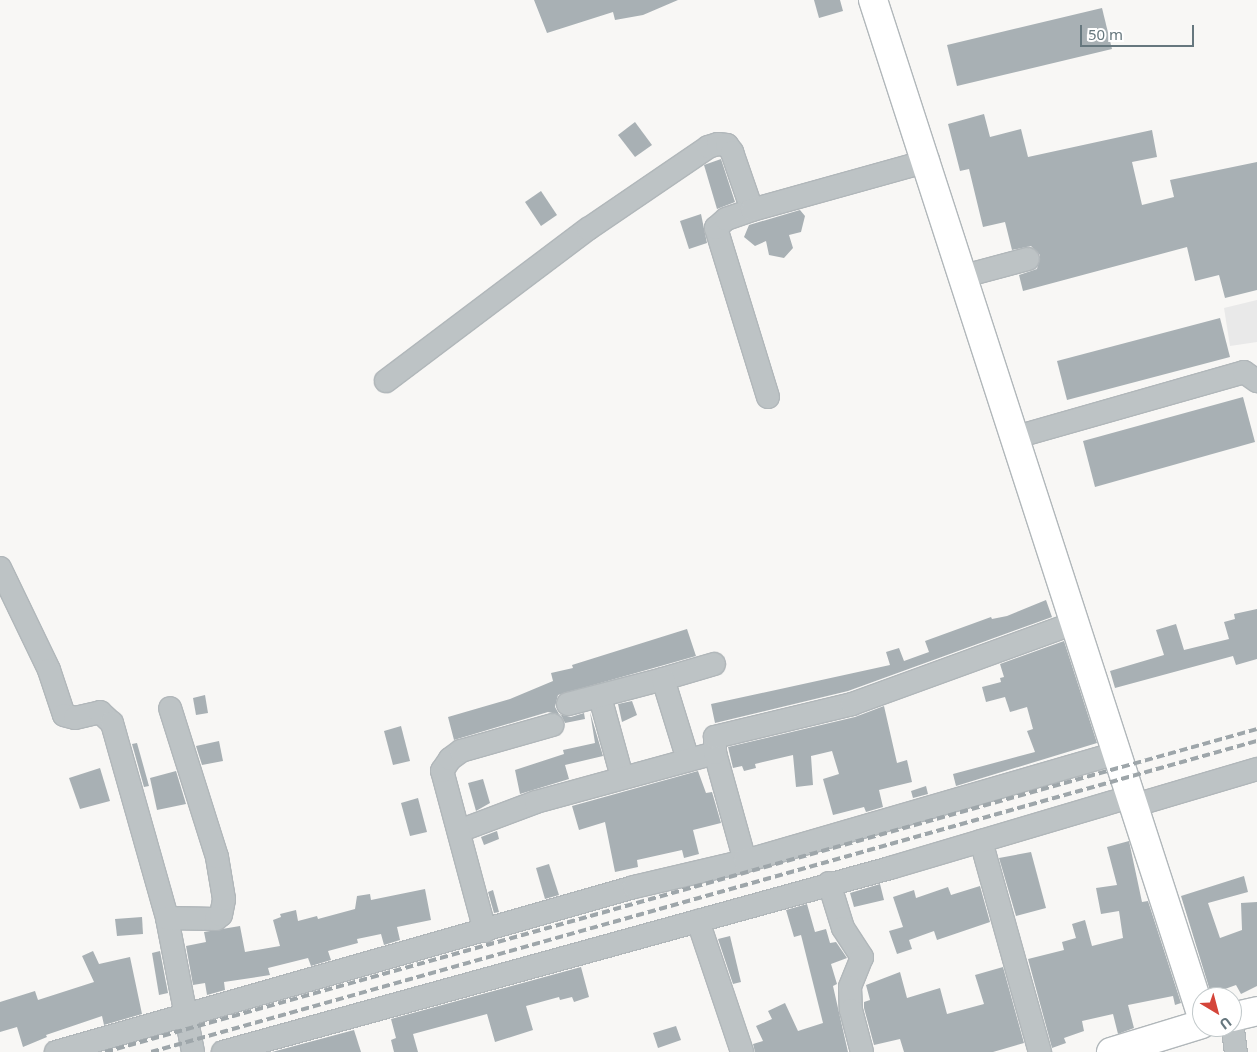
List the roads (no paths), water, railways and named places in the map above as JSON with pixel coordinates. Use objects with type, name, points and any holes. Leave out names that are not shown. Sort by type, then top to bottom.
[{"type":"main road","points":[[874,0],[928,161],[1117,753],[1130,801],[1192,987]]},
{"type":"main road","points":[[1242,1015],[1257,1011]]},
{"type":"main road","points":[[1111,1052],[1192,1027]]},
{"type":"street","points":[[386,381],[588,229],[708,148],[718,144],[727,145],[732,152],[752,210]]},
{"type":"street","points":[[768,397],[716,234],[716,228],[726,219],[752,210],[928,161]]},
{"type":"street","points":[[964,276],[1028,258]]},
{"type":"street","points":[[1016,437],[1244,372],[1257,381]]},
{"type":"street","points":[[0,568],[49,670],[64,715],[75,718],[100,712],[110,718],[167,918],[193,1052]]},
{"type":"street","points":[[745,861],[715,753],[713,742],[717,736],[852,704],[1075,623]]},
{"type":"street","points":[[568,704],[600,697],[714,664]]},
{"type":"street","points":[[664,679],[688,760]]},
{"type":"street","points":[[600,697],[622,777]]},
{"type":"street","points":[[167,918],[216,919],[221,915],[224,899],[217,857],[170,708]]},
{"type":"street","points":[[485,931],[442,771],[450,759],[461,751],[552,725]]},
{"type":"street","points":[[459,831],[536,802],[715,753]]},
{"type":"street","points":[[56,1052],[634,887],[745,861],[1117,753]]},
{"type":"street","points":[[223,1052],[981,841],[1257,769]]},
{"type":"street","points":[[981,841],[1040,1052]]},
{"type":"street","points":[[828,883],[843,928],[862,957],[850,987],[851,1010],[862,1052]]},
{"type":"street","points":[[698,921],[742,1052]]},
{"type":"street","points":[[1234,1037],[1236,1052]]},
{"type":"railway","points":[[105,1052],[1257,729]]},
{"type":"railway","points":[[151,1052],[1257,741]]}]
